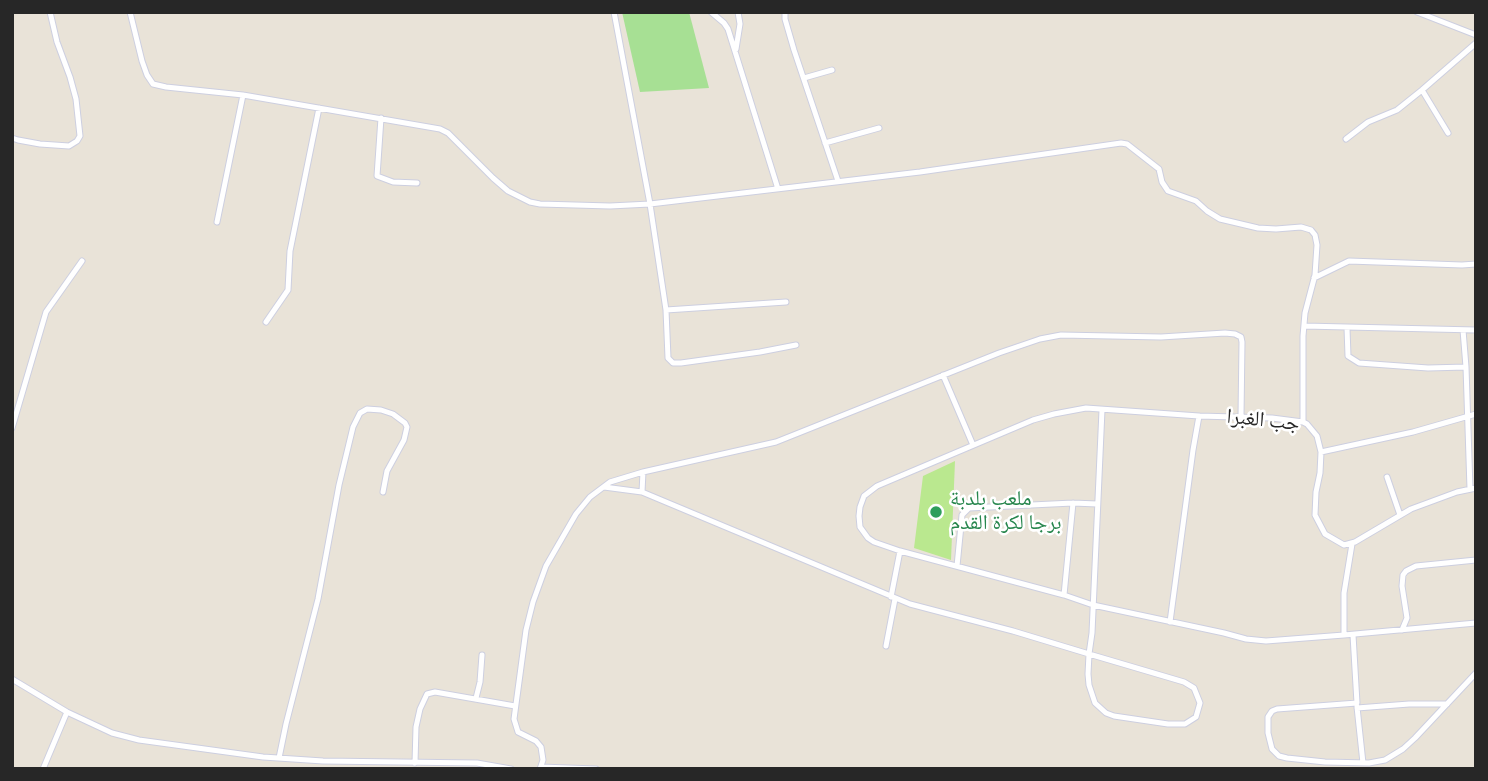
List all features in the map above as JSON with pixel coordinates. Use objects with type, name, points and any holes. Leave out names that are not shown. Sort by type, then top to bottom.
[{"type":"street","points":[[12,138],[18,141],[69,146],[77,141],[80,135],[76,99],[50,12]]},
{"type":"street","points":[[130,12],[142,61],[153,84],[166,88],[243,95],[422,125],[443,131],[493,178],[513,194],[530,202],[572,206],[650,204],[977,165],[1126,144],[1139,151],[1159,169],[1163,185],[1168,191],[1196,201],[1220,219],[1258,228],[1301,227],[1311,230],[1315,235],[1317,245],[1314,278],[1304,326],[1303,422]]},
{"type":"street","points":[[614,12],[650,204],[666,310],[670,361],[681,363],[796,345]]},
{"type":"street","points":[[711,12],[726,25],[778,189]]},
{"type":"street","points":[[735,55],[740,24],[738,12]]},
{"type":"street","points":[[785,12],[838,181]]},
{"type":"street","points":[[1418,12],[1476,35]]},
{"type":"street","points":[[1346,139],[1367,122],[1397,110],[1476,43]]},
{"type":"street","points":[[804,78],[832,70]]},
{"type":"street","points":[[1422,90],[1448,132]]},
{"type":"street","points":[[217,222],[243,95]]},
{"type":"street","points":[[266,322],[288,290],[290,251],[319,108]]},
{"type":"street","points":[[381,118],[377,176],[393,182],[417,183]]},
{"type":"street","points":[[825,143],[879,128]]},
{"type":"street","points":[[12,428],[46,312],[82,261]]},
{"type":"street","points":[[1314,278],[1349,261],[1476,264]]},
{"type":"street","points":[[666,310],[786,302]]},
{"type":"street","points":[[1304,326],[1476,330]]},
{"type":"street","points":[[1347,328],[1348,356],[1359,363],[1429,368],[1466,367]]},
{"type":"street","points":[[1344,635],[1344,593],[1352,544],[1400,515],[1457,492],[1473,489],[1463,330]]},
{"type":"street","points":[[596,769],[541,768],[544,760],[539,743],[516,730],[514,706],[529,616],[546,566],[576,514],[590,497],[610,482],[776,442],[1030,342],[1070,334],[1161,337],[1235,334],[1241,337],[1242,342],[1241,416]]},
{"type":"street","points":[[943,375],[973,445]]},
{"type":"street","name":"جب الغبرا","points":[[900,551],[874,542],[863,533],[860,507],[864,496],[870,490],[883,482],[1033,420],[1086,408],[1303,422],[1312,429],[1320,443],[1315,515],[1329,538],[1343,545],[1352,544]]},
{"type":"street","points":[[279,758],[318,599],[339,485],[353,428],[360,413],[367,409],[393,414],[405,423],[407,428],[404,440],[387,471],[383,492]]},
{"type":"street","points":[[604,487],[642,492],[893,598],[1089,654],[1190,684],[1197,692],[1200,708],[1193,720],[1185,724],[1168,724],[1106,713],[1095,703],[1089,685],[1088,674],[1089,654],[1092,634],[1102,410]]},
{"type":"street","points":[[1321,452],[1413,432],[1476,414]]},
{"type":"street","points":[[1170,622],[1199,415]]},
{"type":"street","points":[[642,492],[643,472]]},
{"type":"street","points":[[1387,477],[1400,515]]},
{"type":"street","points":[[957,566],[962,514],[969,508],[1073,503],[1097,505]]},
{"type":"street","points":[[1065,595],[1073,503]]},
{"type":"street","points":[[886,646],[900,551],[1093,605],[1245,639],[1353,635],[1476,623]]},
{"type":"street","points":[[1402,630],[1407,618],[1402,586],[1406,571],[1416,566],[1476,560]]},
{"type":"street","points":[[1353,635],[1363,763]]},
{"type":"street","points":[[476,698],[482,655]]},
{"type":"street","points":[[1447,704],[1277,709],[1269,713],[1268,733],[1272,749],[1279,756],[1315,761],[1379,762],[1392,758],[1415,738],[1447,704],[1476,673]]},
{"type":"street","points":[[12,680],[67,712],[112,733],[139,740],[279,758],[477,763],[511,769]]},
{"type":"street","points":[[415,763],[416,727],[427,694],[435,692],[514,706]]},
{"type":"street","points":[[43,769],[67,712]]},
{"type":"green space","points":[[622,12],[689,12],[709,88],[640,92]]},
{"type":"green space","name":"ملعب بلدبة برجا لكرة القدم","points":[[955,461],[951,560],[914,548],[923,476]]},
{"type":"place","name":"ملعب بلدبة برجا لكرة القدم","points":[[936,512]]}]
